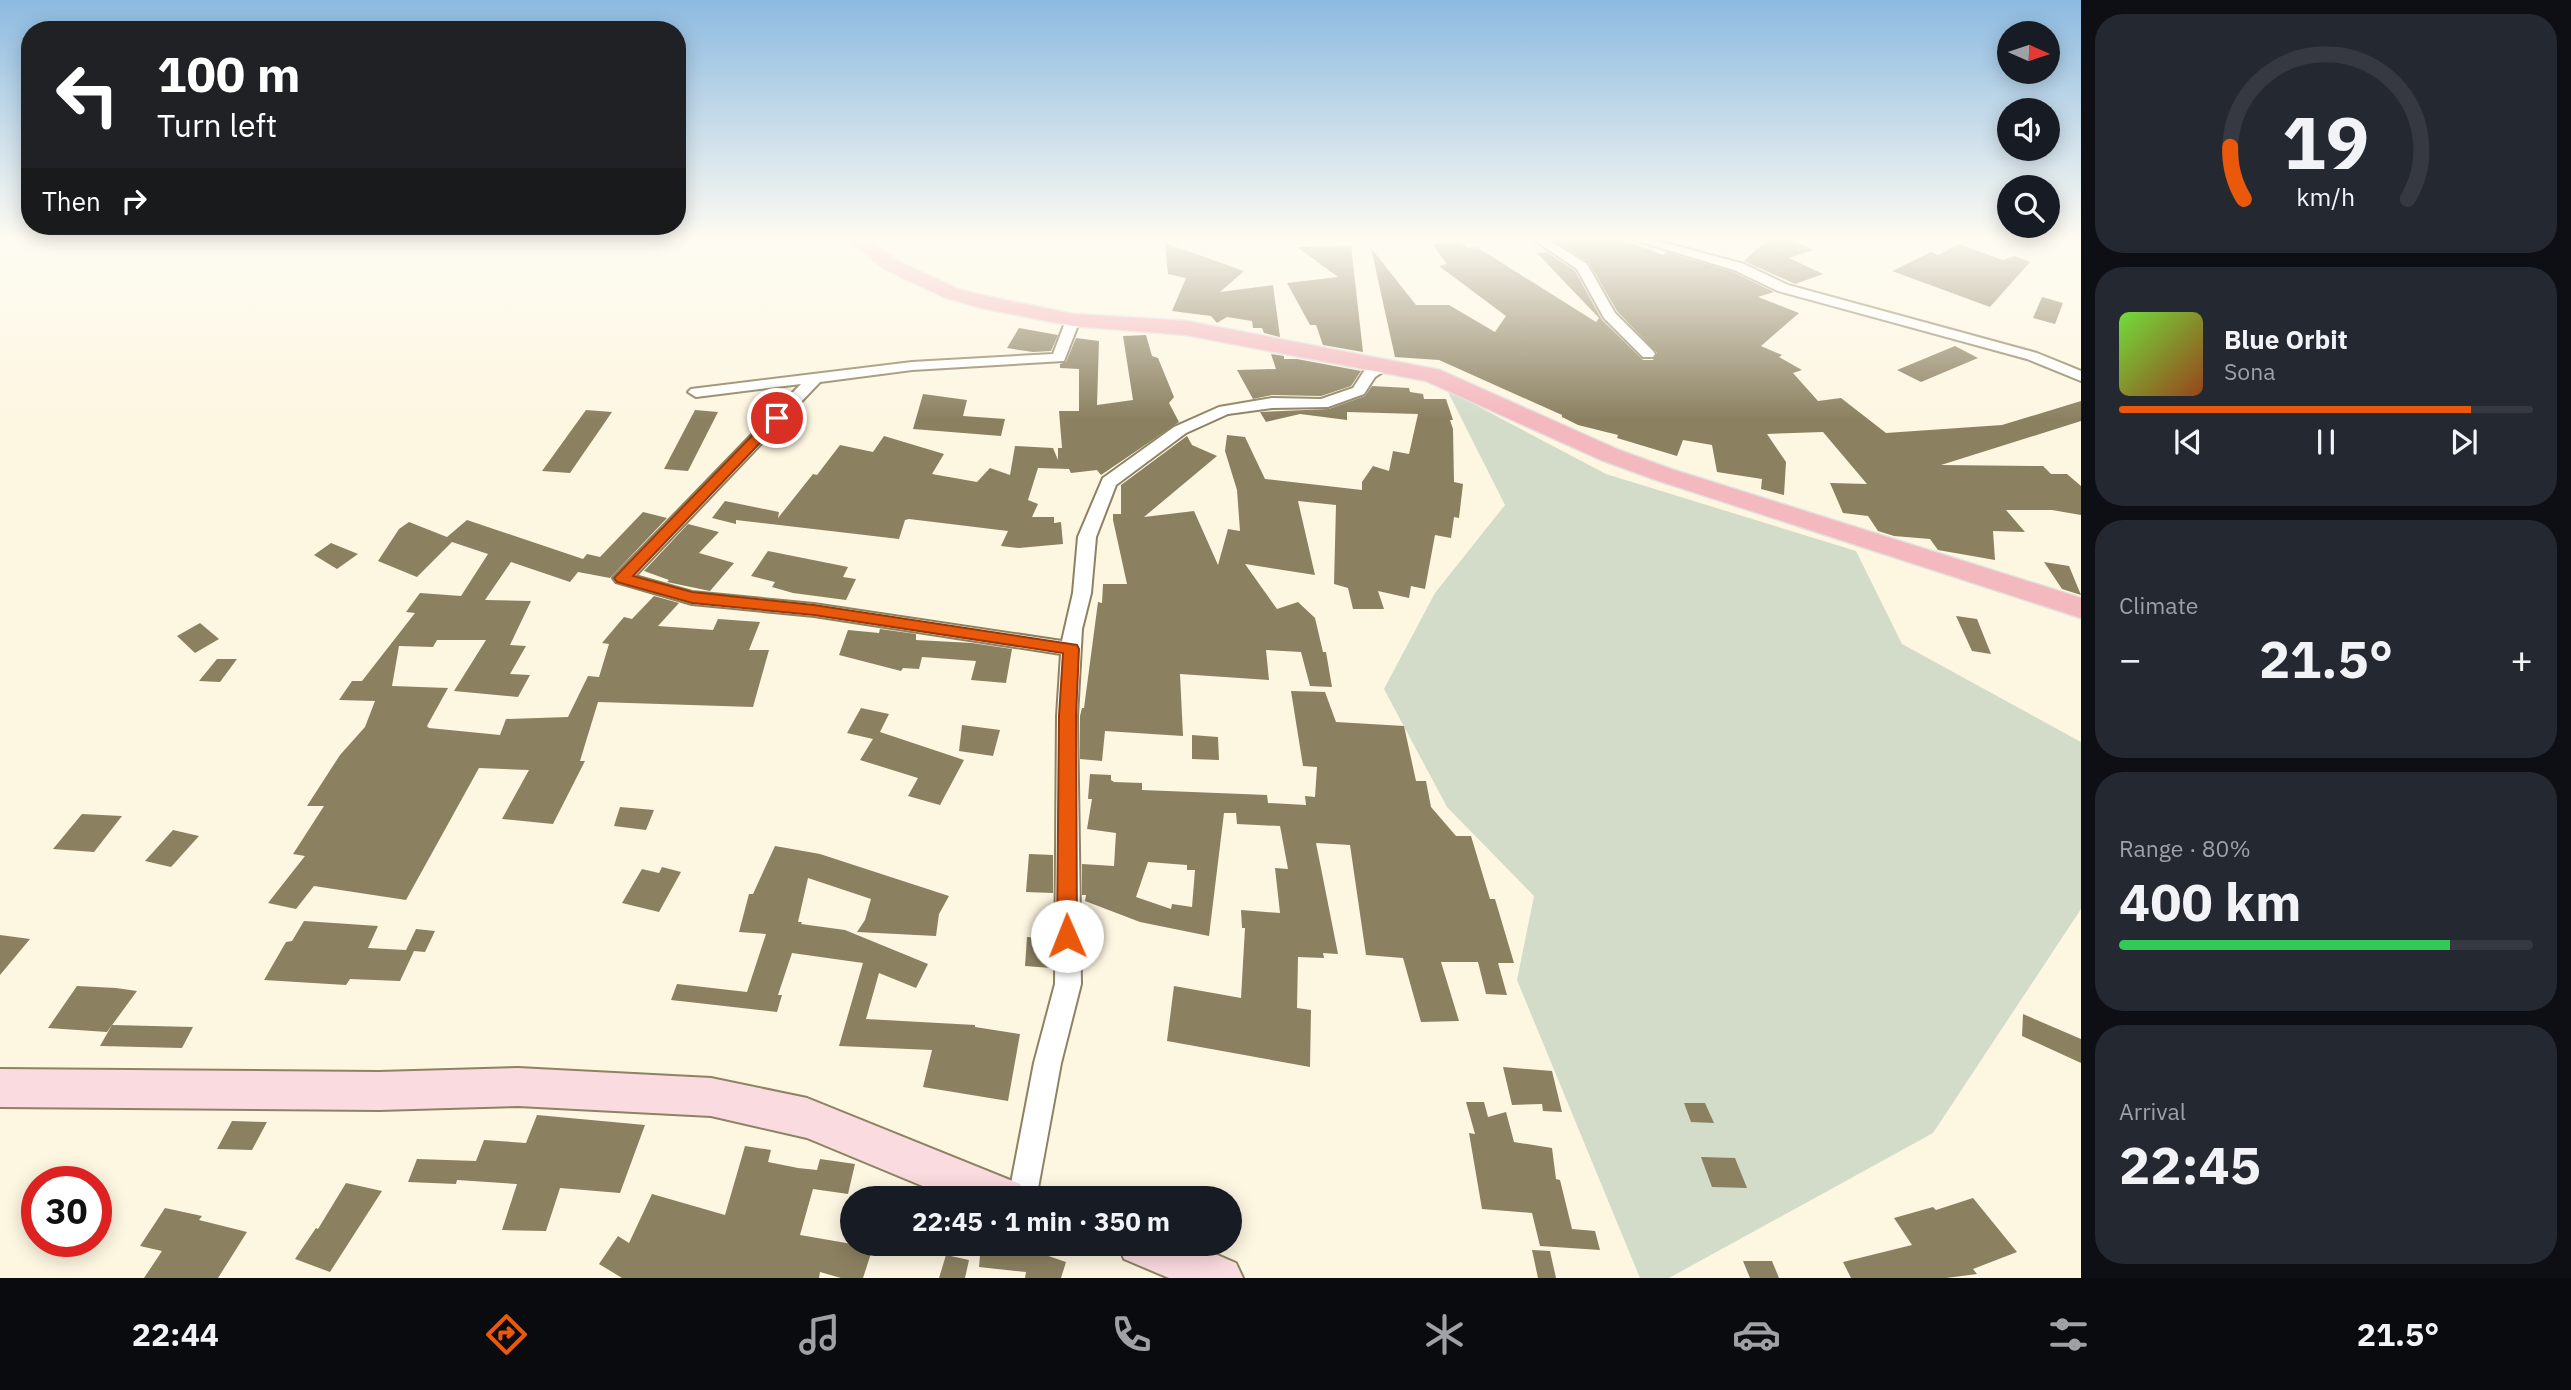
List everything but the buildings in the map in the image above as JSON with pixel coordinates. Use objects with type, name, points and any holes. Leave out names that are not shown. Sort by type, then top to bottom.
[{"type":"main road","points":[[976,300],[1018,311],[1073,320],[1186,328],[1383,367],[1417,371],[1445,380],[1610,455],[1662,474],[2081,608]]},
{"type":"main road","points":[[0,1088],[379,1091],[519,1087],[711,1097],[807,1118],[973,1186]]},
{"type":"main road","points":[[1168,1256],[1222,1278]]},
{"type":"street","points":[[1600,300],[1609,315],[1648,354]]},
{"type":"street","points":[[1826,300],[2032,356],[2056,364],[2081,377]]},
{"type":"street","points":[[696,392],[912,366],[1059,358],[1073,320]]},
{"type":"street","points":[[1025,1186],[1037,1135],[1054,1025],[1068,984],[1067,716],[1072,629],[1082,593],[1087,537],[1109,482],[1180,430],[1224,411],[1272,403],[1323,404],[1359,391],[1369,374],[1383,367]]},
{"type":"street","points":[[816,378],[622,578],[692,598],[814,610],[1071,649]]},
{"type":"green space","points":[[1447,390],[1606,474],[1856,551],[1902,644],[2081,742],[2081,909],[1933,1133],[1669,1278],[1640,1278],[1517,980],[1534,896],[1447,807],[1384,689],[1435,593],[1505,505]]},
{"type":"route","points":[[777,418],[622,578],[692,598],[814,610],[1071,649],[1067,716],[1067,936]]}]
